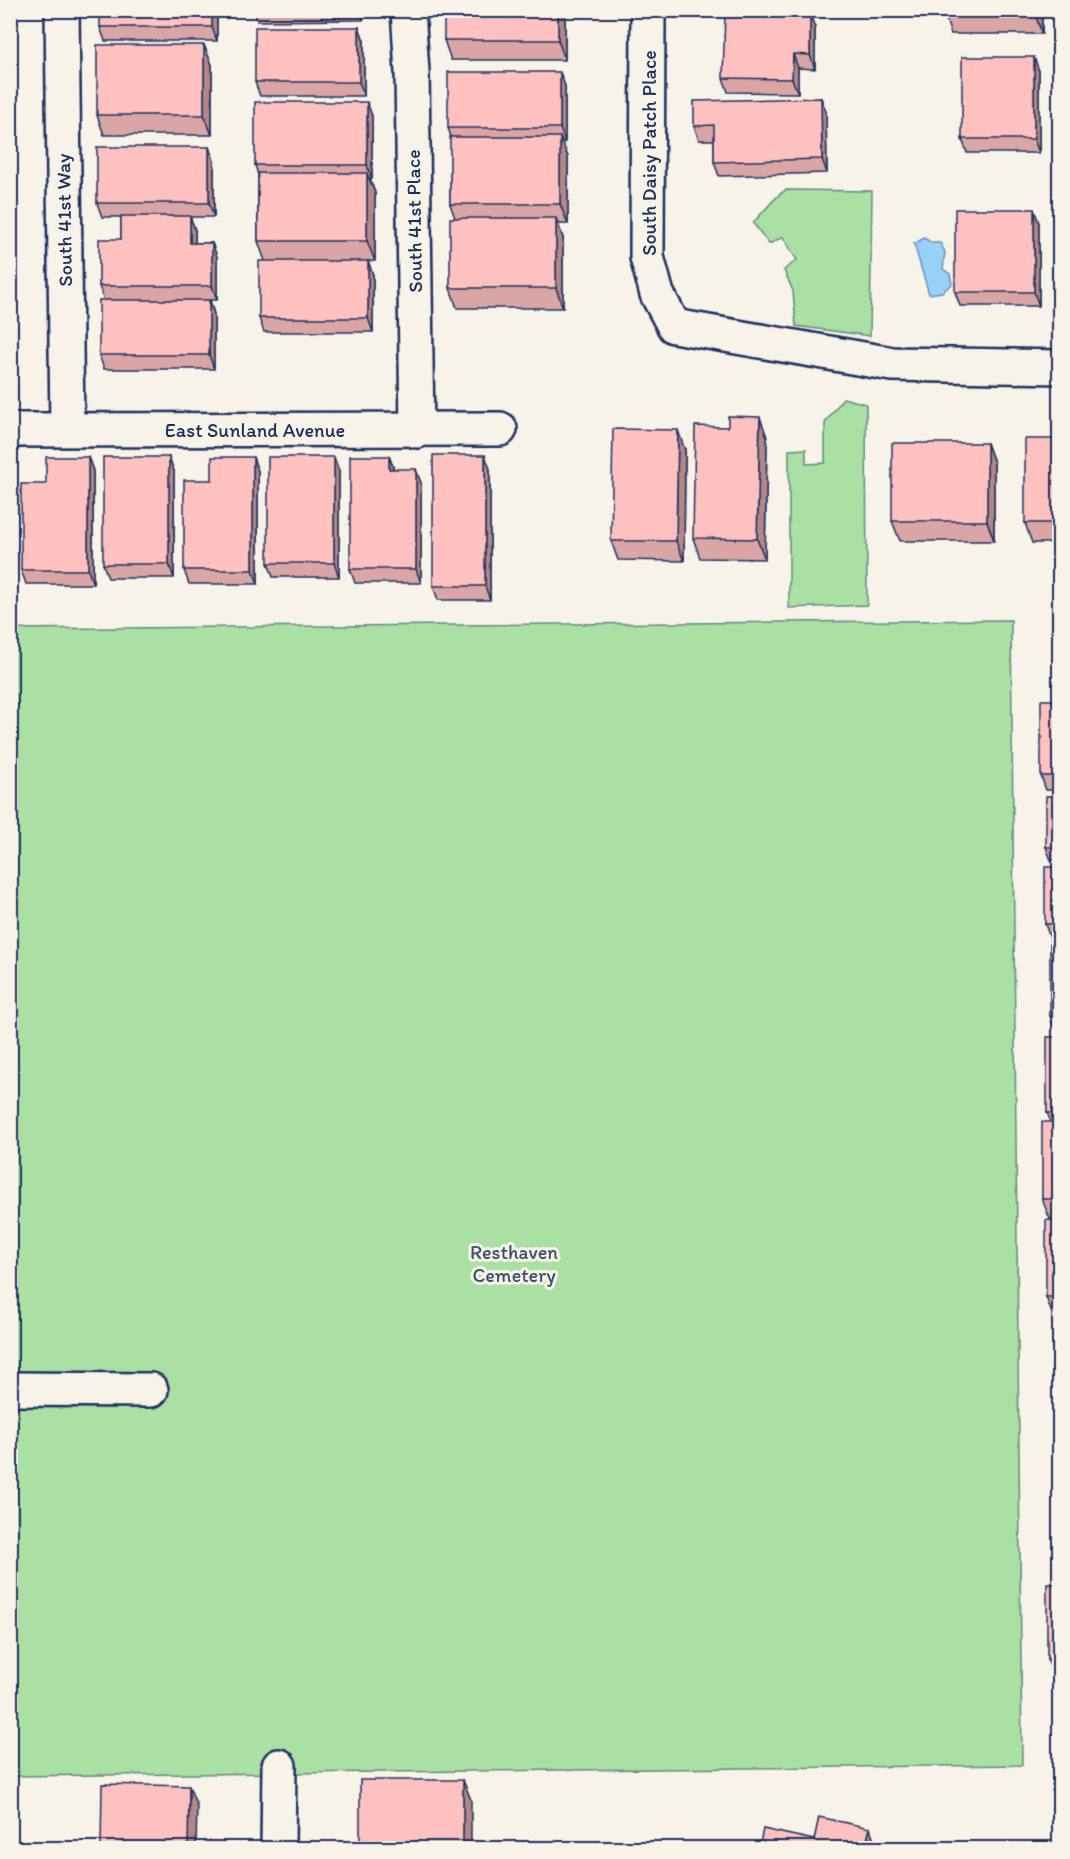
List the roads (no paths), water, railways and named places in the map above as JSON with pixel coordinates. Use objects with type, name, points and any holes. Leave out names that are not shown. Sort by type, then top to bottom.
[{"type":"street","name":"South 41st Way","points":[[62,10],[67,429]]},
{"type":"street","name":"South 41st Place","points":[[408,10],[412,72],[417,431]]},
{"type":"street","name":"South Daisy Patch Place","points":[[648,10],[647,257],[657,294],[674,326],[892,364],[1059,366]]},
{"type":"street","name":"East Sunland Avenue","points":[[10,430],[417,431],[500,429]]},
{"type":"street","points":[[10,1389],[151,1390]]},
{"type":"street","points":[[278,1848],[279,1766]]},
{"type":"water","points":[[924,238],[932,243],[940,243],[945,252],[943,269],[950,274],[952,284],[942,292],[929,294],[914,244]]},
{"type":"park label","name":"Resthaven Cemetery","points":[[514,1264]]}]
